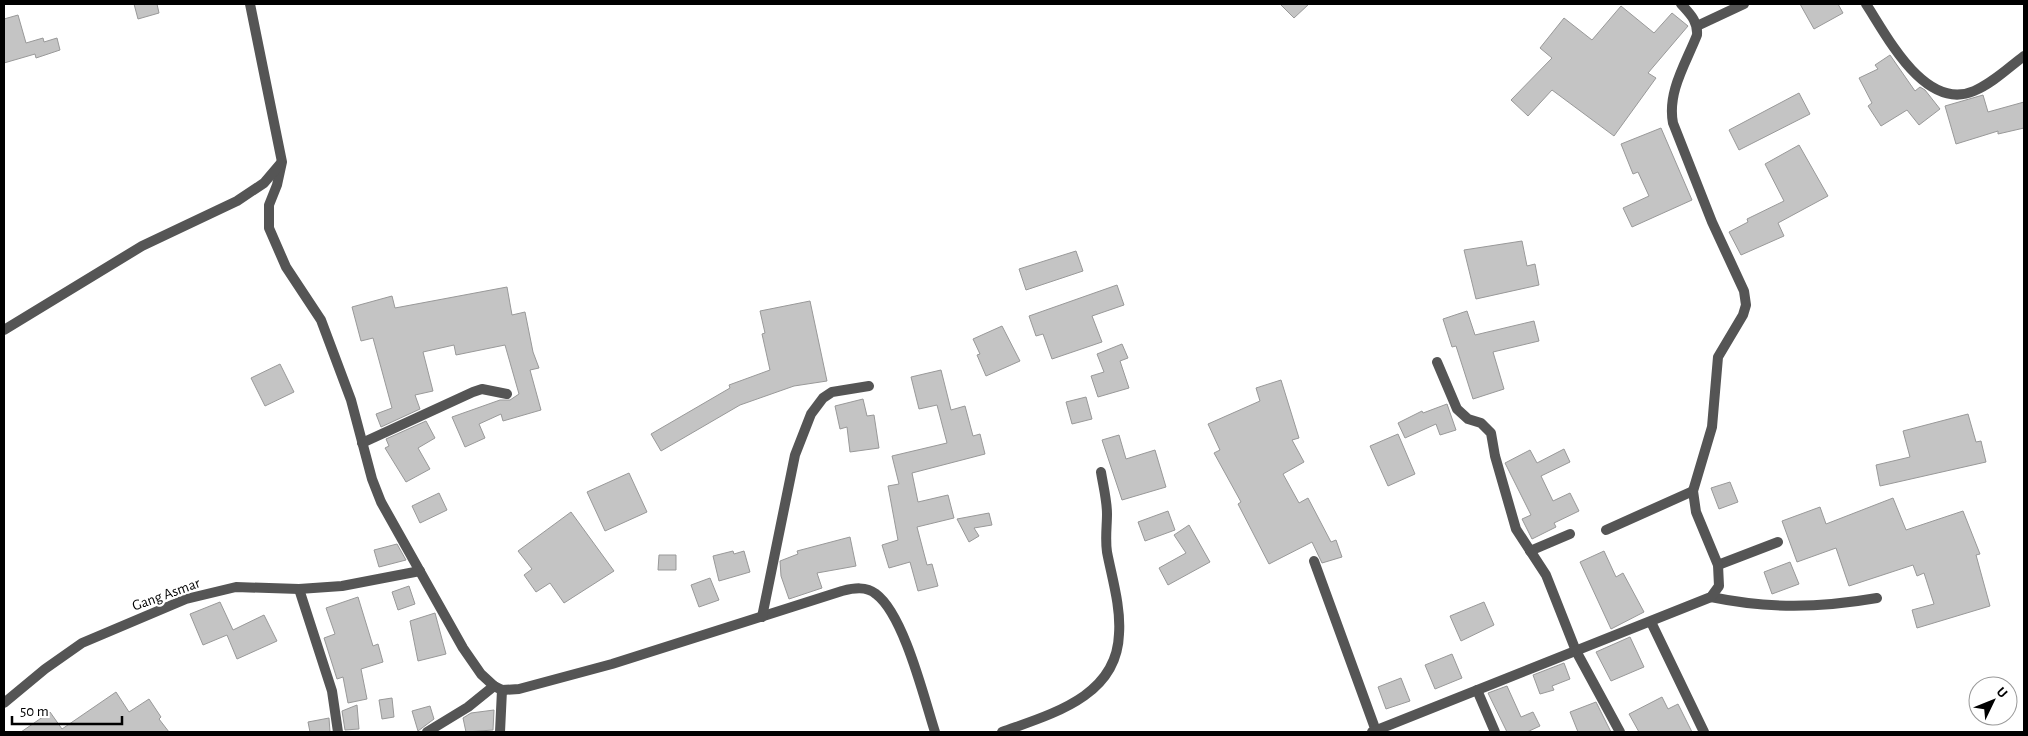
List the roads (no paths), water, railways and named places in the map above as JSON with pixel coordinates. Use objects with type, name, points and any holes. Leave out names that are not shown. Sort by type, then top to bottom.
[{"type":"street","points":[[250,4],[282,162],[277,185],[269,205],[269,228],[286,267],[321,320],[351,400],[362,443],[381,502],[464,648],[481,674],[498,688],[500,732]]},
{"type":"street","points":[[1681,4],[1692,15],[1698,26],[1697,35],[1675,86],[1672,118],[1701,196],[1744,291],[1746,305],[1743,314],[1718,357],[1712,428],[1693,491],[1696,512],[1718,565],[1718,586],[1711,597]]},
{"type":"street","points":[[1698,26],[1744,4]]},
{"type":"street","points":[[1866,4],[1902,58],[1924,82],[1945,93],[1972,92],[1996,78],[2024,56]]},
{"type":"street","points":[[4,330],[142,246],[238,201],[264,183],[282,162]]},
{"type":"street","points":[[1437,362],[1457,409],[1468,419],[1481,423],[1491,433],[1495,456],[1516,529],[1546,575],[1576,651],[1620,732]]},
{"type":"street","points":[[762,617],[795,455],[811,414],[823,398],[832,392],[869,386]]},
{"type":"street","points":[[362,443],[473,392],[482,390],[507,394]]},
{"type":"street","points":[[1002,732],[1088,695],[1109,672],[1116,656],[1120,634],[1117,604],[1107,549],[1107,512],[1101,472]]},
{"type":"street","points":[[1606,530],[1693,491]]},
{"type":"street","points":[[1530,551],[1570,534]]},
{"type":"street","points":[[1718,565],[1778,542]]},
{"type":"street","points":[[1314,562],[1374,732],[1711,597],[1767,606],[1830,606],[1878,598]]},
{"type":"street","name":"Gang Asmar","points":[[4,703],[45,669],[82,644],[186,599],[236,587],[300,589],[372,582],[420,572]]},
{"type":"street","points":[[427,732],[498,688],[519,689],[603,666],[856,588],[875,593],[886,603],[896,619],[935,732]]},
{"type":"street","points":[[300,589],[332,691],[338,732]]},
{"type":"street","points":[[1651,622],[1704,732]]},
{"type":"street","points":[[1478,690],[1495,732]]}]
